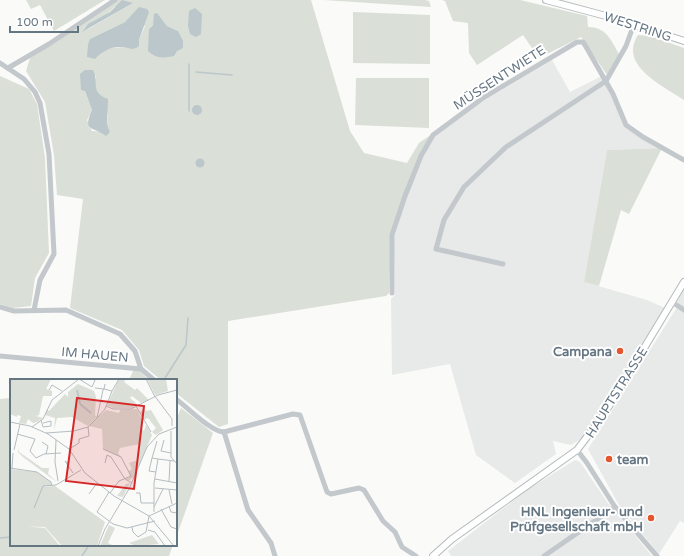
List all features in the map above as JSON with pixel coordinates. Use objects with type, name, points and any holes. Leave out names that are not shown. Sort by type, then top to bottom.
[{"type":"main road","name":"WESTRING","points":[[546,0],[634,24],[684,41]]},
{"type":"main road","name":"HAUPTSTRASSE","points":[[433,556],[452,539],[577,450],[603,416],[684,282]]},
{"type":"street","points":[[8,68],[49,44],[115,0]]},
{"type":"street","points":[[503,264],[436,248],[444,220],[464,187],[506,147],[606,81],[626,46],[634,24]]},
{"type":"street","name":"MÜSSENTWIETE","points":[[392,293],[392,235],[404,196],[418,162],[433,135],[483,98],[577,42],[583,42],[606,81],[626,125],[649,141],[684,160]]},
{"type":"street","points":[[0,63],[24,79],[35,92],[40,103],[49,154],[54,254],[40,280],[34,310]]},
{"type":"street","points":[[672,302],[684,310]]},
{"type":"street","name":"IM HAUEN","points":[[0,307],[14,311],[66,310],[120,334],[135,351],[141,369],[0,356]]},
{"type":"street","points":[[141,369],[153,379]]},
{"type":"street","points":[[177,399],[219,432],[293,414],[300,415],[327,492],[331,494],[359,488],[364,490],[383,521],[395,532],[402,547],[416,556]]},
{"type":"street","points":[[224,432],[248,510],[271,543],[275,556]]},
{"type":"street","points":[[577,450],[615,507],[656,556]]},
{"type":"street","points":[[544,556],[615,507]]},
{"type":"shaded area","points":[[26,0],[105,0],[54,31],[40,5],[31,9]]},
{"type":"shaded area","points":[[118,0],[311,0],[350,131],[364,153],[407,163],[419,143],[432,134],[391,234],[389,293],[386,296],[228,321],[228,424],[219,427],[177,394],[177,379],[160,379],[144,366],[139,350],[122,330],[70,308],[83,199],[57,195],[54,155],[45,102],[26,71],[30,58]],"holes":[[[133,3],[90,28],[83,31],[86,27],[107,14],[114,7]],[[131,16],[145,26],[139,40],[125,47],[108,48],[95,59],[90,39],[125,22]],[[160,17],[167,26],[178,31],[149,29]],[[96,75],[95,88],[108,115],[107,124],[110,132],[92,131],[87,120],[92,110],[85,91]]]},
{"type":"shaded area","points":[[122,0],[133,3],[82,32],[88,24],[110,12]]},
{"type":"shaded area","points":[[324,0],[425,0],[429,1],[431,7]]},
{"type":"shaded area","points":[[442,0],[520,0],[587,16],[588,27],[599,29],[604,32],[619,54],[607,75],[581,37],[539,58],[523,35],[477,65],[469,53],[468,23],[453,21],[445,1]]},
{"type":"shaded area","points":[[139,7],[147,9],[149,12],[139,40],[139,46],[132,49],[113,47],[103,52],[95,59],[87,57],[90,39],[125,22]]},
{"type":"shaded area","points":[[195,8],[202,14],[201,34],[196,37],[190,34],[188,26],[189,11]]},
{"type":"shaded area","points":[[353,12],[430,15],[430,64],[353,63]]},
{"type":"shaded area","points":[[157,13],[167,26],[178,31],[183,41],[183,48],[177,51],[174,56],[160,57],[148,51],[149,29],[153,25],[154,14]]},
{"type":"shaded area","points":[[638,35],[650,36],[684,48],[684,100],[655,81],[638,65],[634,56],[633,46]]},
{"type":"shaded area","points":[[552,60],[570,92],[602,76],[625,121],[643,137],[662,148],[607,150],[584,282],[647,300],[665,308],[584,437],[571,445],[553,441],[556,454],[515,483],[476,455],[450,364],[392,375],[391,299],[395,295],[394,238],[406,197],[434,137],[477,105]]},
{"type":"shaded area","points":[[85,70],[93,70],[97,90],[102,96],[108,99],[107,124],[110,132],[106,136],[90,128],[88,122],[92,110],[85,91],[81,90],[80,74]]},
{"type":"shaded area","points":[[0,76],[29,89],[37,104],[45,158],[49,253],[35,278],[31,306],[13,308],[0,304]]},
{"type":"shaded area","points":[[356,78],[429,78],[429,128],[355,125]]},
{"type":"shaded area","points":[[195,105],[199,105],[202,110],[199,115],[195,115],[192,112],[192,108]]},
{"type":"shaded area","points":[[662,148],[629,214],[621,210],[599,286],[584,282],[607,150]]},
{"type":"shaded area","points":[[200,158],[205,163],[200,168],[195,163]]},
{"type":"shaded area","points":[[684,289],[684,523],[680,521],[659,554],[619,505],[588,449],[679,304],[677,302]]},
{"type":"shaded area","points":[[133,371],[139,371],[148,379],[129,379]]},
{"type":"shaded area","points":[[10,398],[10,546],[173,546],[169,556],[0,556],[0,399]]},
{"type":"shaded area","points":[[181,408],[213,433],[177,535],[177,418]]},
{"type":"shaded area","points":[[575,460],[580,462],[608,503],[652,556],[451,556],[448,551],[527,490]]},
{"type":"waterway","points":[[189,64],[189,111]]},
{"type":"waterway","points":[[196,72],[232,75]]},
{"type":"waterway","points":[[165,378],[186,345],[188,318]]},
{"type":"waterway","points":[[0,538],[10,537]]},
{"type":"waterway","points":[[82,556],[88,546]]},
{"type":"place","name":"Campana","points":[[620,351]]},
{"type":"place","name":"team","points":[[609,459]]},
{"type":"place","name":"HNL Ingenieur- und Prüfgesellschaft mbH","points":[[651,518]]}]
